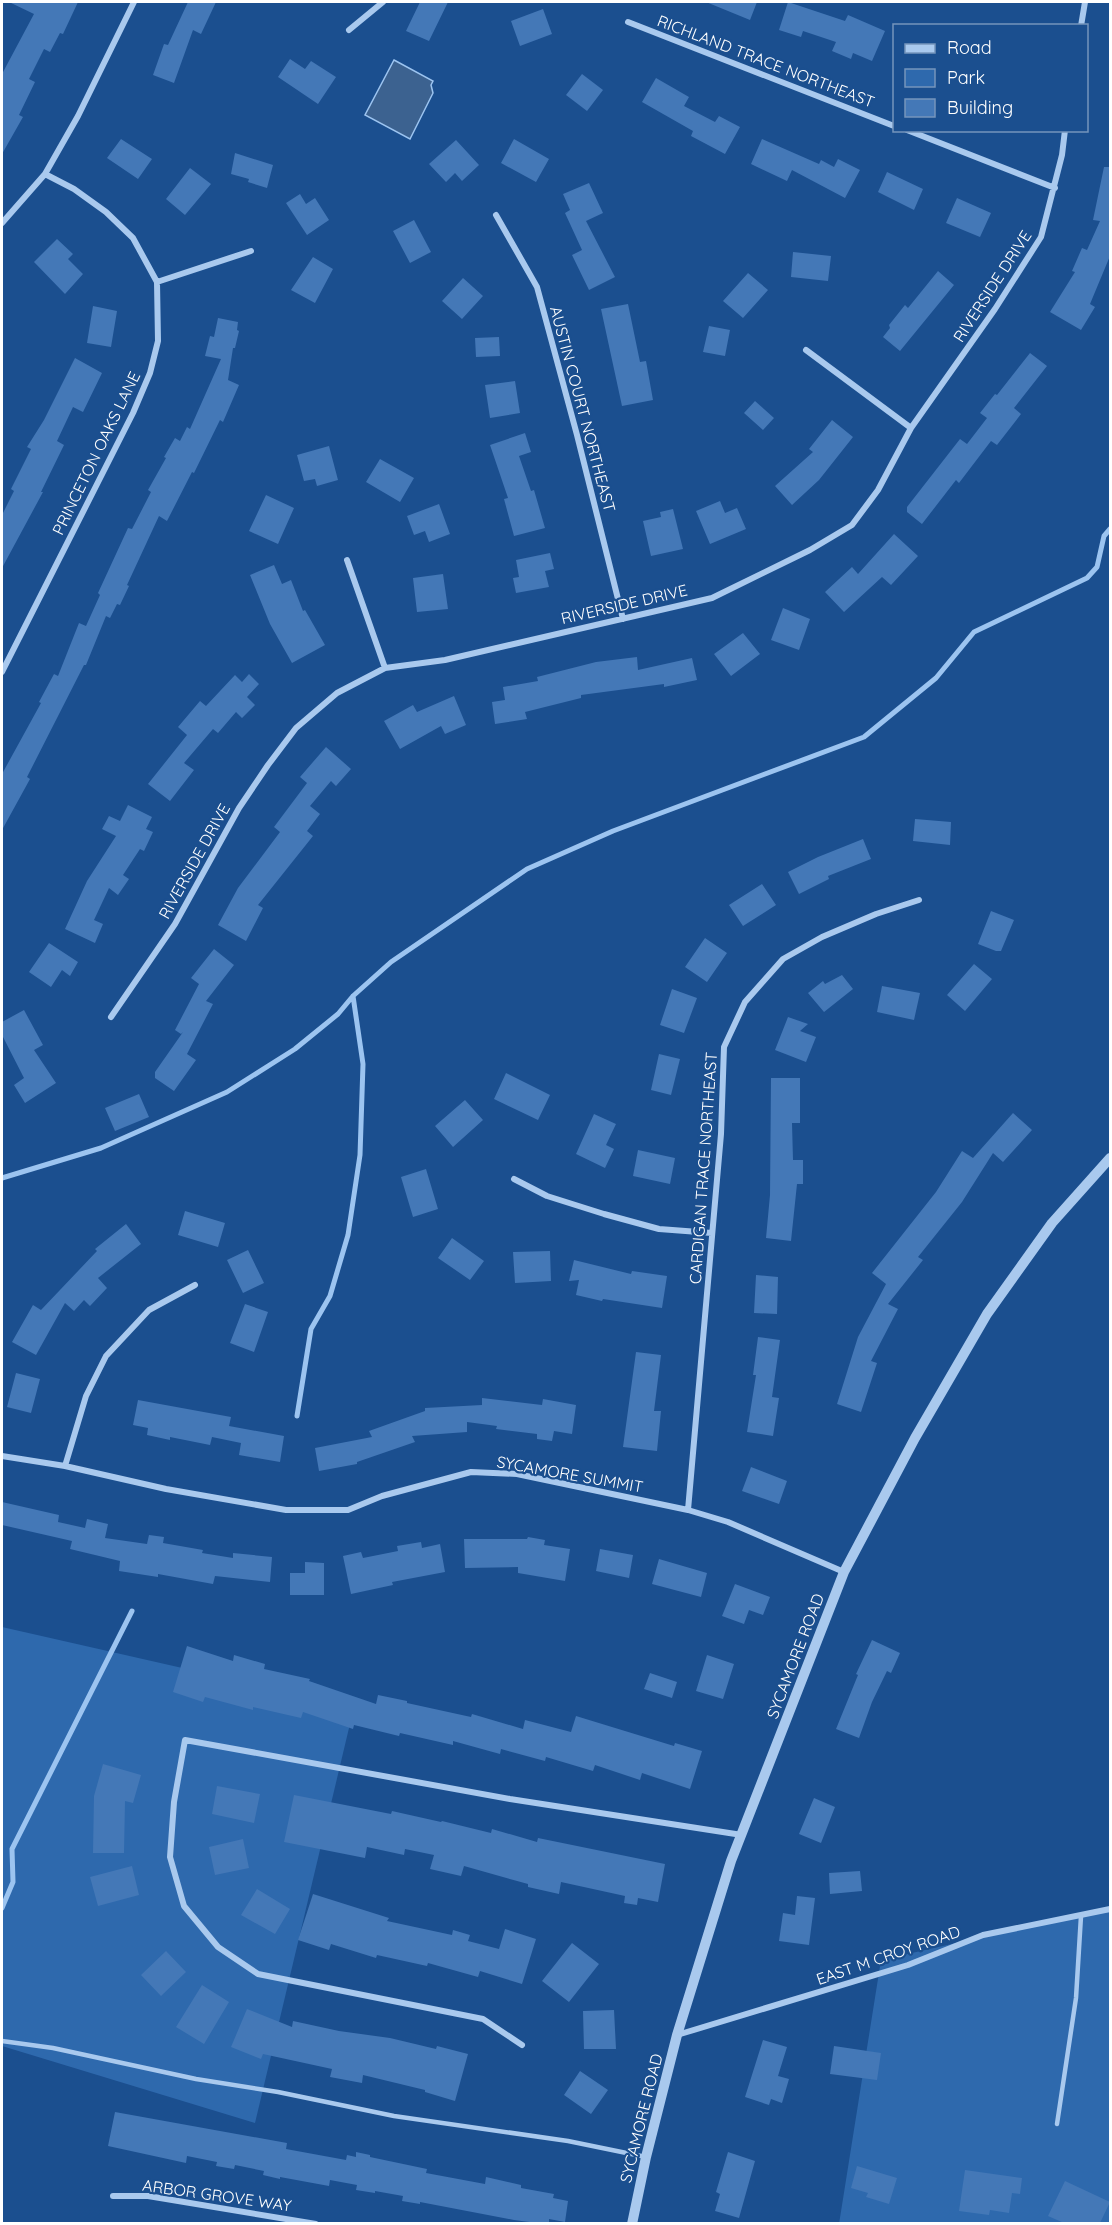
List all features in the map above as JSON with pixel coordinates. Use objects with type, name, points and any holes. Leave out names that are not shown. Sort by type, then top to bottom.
[{"type":"street","points":[[2,223],[45,174],[78,116],[134,2]]},
{"type":"street","points":[[349,30],[383,2]]},
{"type":"street","points":[[1080,24],[1084,2]]},
{"type":"street","name":"RICHLAND TRACE NORTHEAST","points":[[628,22],[893,126]]},
{"type":"street","points":[[912,132],[1055,188]]},
{"type":"street","name":"RIVERSIDE DRIVE","points":[[111,1017],[175,924],[239,808],[268,765],[296,728],[337,693],[385,668],[445,660],[711,598],[810,550],[852,525],[878,490],[911,428],[995,309],[1041,237],[1055,188],[1065,132]]},
{"type":"street","name":"PRINCETON OAKS LANE","points":[[2,672],[133,413],[150,374],[158,341],[157,282],[133,238],[106,212],[74,189],[45,174]]},
{"type":"street","name":"AUSTIN COURT NORTHEAST","points":[[496,215],[537,287],[623,619]]},
{"type":"street","points":[[157,282],[251,251]]},
{"type":"street","points":[[806,350],[911,428]]},
{"type":"street","points":[[347,560],[385,668]]},
{"type":"street","name":"CARDIGAN TRACE NORTHEAST","points":[[688,1510],[721,1134],[724,1047],[745,1002],[783,959],[822,937],[876,914],[919,900]]},
{"type":"street","name":"SYCAMORE ROAD","points":[[632,2223],[677,2035],[731,1861],[844,1572],[915,1438],[987,1314],[1052,1223],[1110,1158]]},
{"type":"street","points":[[514,1179],[547,1196],[659,1229],[712,1233]]},
{"type":"street","points":[[65,1466],[86,1396],[106,1356],[149,1310],[195,1285]]},
{"type":"street","name":"SYCAMORE SUMMIT","points":[[2,1455],[65,1466],[166,1489],[286,1510],[348,1510],[382,1496],[471,1472],[517,1474],[688,1510],[728,1522],[844,1572]]},
{"type":"street","points":[[522,2045],[483,2019],[258,1974],[218,1947],[184,1906],[170,1857],[174,1802],[185,1740],[510,1799],[742,1835]]},
{"type":"street","name":"EAST M CROY ROAD","points":[[677,2035],[908,1965],[983,1935],[1110,1909]]},
{"type":"street","name":"ARBOR GROVE WAY","points":[[113,2196],[148,2196],[316,2223]]},
{"type":"lane","points":[[1057,2124],[1076,1998],[1081,1916]]},
{"type":"lane","points":[[2,2041],[53,2048],[196,2079],[278,2092],[394,2116],[568,2141],[646,2157]]},
{"type":"green space","points":[[2,1627],[354,1707],[255,2123],[2,2046]]},
{"type":"green space","points":[[1110,1908],[1110,2223],[839,2224],[881,1960]]},
{"type":"shaded area","points":[[394,60],[433,81],[431,85],[433,93],[410,139],[365,115]]},
{"type":"building","points":[[9,2],[78,2],[63,34],[60,33],[50,52],[44,49],[29,79],[35,82],[19,115],[23,117],[2,154],[2,74],[34,14]]},
{"type":"building","points":[[188,2],[216,2],[201,34],[193,30],[174,83],[153,75],[164,44],[168,45]]},
{"type":"building","points":[[420,2],[448,2],[429,41],[406,31]]},
{"type":"building","points":[[706,2],[757,2],[750,20]]},
{"type":"building","points":[[788,2],[845,21],[848,15],[885,31],[872,61],[853,53],[851,59],[832,51],[836,42],[803,31],[801,37],[779,30]]},
{"type":"building","points":[[543,9],[552,34],[520,46],[511,21]]},
{"type":"building","points":[[290,59],[305,69],[311,61],[336,77],[318,104],[278,77]]},
{"type":"building","points":[[582,74],[603,90],[587,111],[566,95]]},
{"type":"building","points":[[656,78],[689,97],[684,106],[715,122],[719,116],[740,127],[725,154],[691,136],[693,131],[642,102]]},
{"type":"building","points":[[121,139],[152,159],[138,179],[107,158]]},
{"type":"building","points":[[514,139],[549,159],[536,182],[501,163]]},
{"type":"building","points":[[762,139],[819,164],[821,160],[834,167],[838,159],[860,170],[845,198],[792,170],[787,181],[751,164]]},
{"type":"building","points":[[456,140],[479,165],[462,181],[455,173],[446,182],[429,164]]},
{"type":"building","points":[[235,153],[273,165],[267,188],[248,182],[249,179],[231,174]]},
{"type":"building","points":[[1104,167],[1110,167],[1110,256],[1090,304],[1095,307],[1081,330],[1050,312],[1075,272],[1072,271],[1082,248],[1087,250],[1100,221],[1093,220]]},
{"type":"building","points":[[190,168],[211,184],[185,215],[166,199]]},
{"type":"building","points":[[887,172],[923,189],[914,210],[878,192]]},
{"type":"building","points":[[589,183],[603,213],[586,221],[615,277],[589,290],[572,255],[582,250],[565,213],[570,210],[563,194]]},
{"type":"building","points":[[300,194],[306,204],[315,198],[329,220],[307,235],[286,203]]},
{"type":"building","points":[[957,198],[991,213],[980,237],[946,223]]},
{"type":"building","points":[[414,220],[431,252],[410,263],[393,231]]},
{"type":"building","points":[[57,239],[73,254],[68,259],[83,274],[65,294],[34,262]]},
{"type":"building","points":[[793,252],[831,256],[828,281],[791,277]]},
{"type":"building","points":[[313,257],[333,269],[315,303],[291,290]]},
{"type":"building","points":[[938,271],[954,285],[900,351],[883,337],[890,328],[889,325],[905,305],[908,308]]},
{"type":"building","points":[[748,273],[768,290],[743,318],[723,301]]},
{"type":"building","points":[[463,278],[483,296],[462,319],[442,301]]},
{"type":"building","points":[[628,304],[640,362],[646,361],[653,400],[622,406],[601,309]]},
{"type":"building","points":[[93,306],[117,311],[111,347],[87,343]]},
{"type":"building","points":[[218,318],[238,322],[237,330],[239,331],[235,348],[233,348],[228,380],[239,385],[223,422],[220,420],[167,521],[159,516],[120,605],[117,604],[110,618],[106,616],[86,665],[27,777],[30,779],[2,830],[2,774],[41,703],[39,702],[54,674],[58,676],[79,623],[86,626],[100,595],[98,593],[128,528],[132,529],[151,492],[148,490],[166,458],[164,457],[175,438],[180,441],[187,427],[190,429],[221,359],[205,356],[210,336],[214,337]]},
{"type":"building","points":[[709,326],[730,330],[725,356],[703,352]]},
{"type":"building","points":[[499,337],[500,356],[476,357],[475,338]]},
{"type":"building","points":[[1030,353],[1047,366],[1014,408],[1021,414],[997,445],[991,441],[959,483],[956,480],[922,524],[907,512],[907,507],[960,439],[967,444],[987,418],[980,413]]},
{"type":"building","points":[[75,358],[102,373],[83,412],[73,407],[57,441],[64,445],[41,492],[43,492],[2,568],[2,515],[14,491],[11,489],[31,449],[27,447],[44,420]]},
{"type":"building","points":[[515,381],[520,413],[490,418],[485,385]]},
{"type":"building","points":[[755,401],[774,418],[763,430],[744,413]]},
{"type":"building","points":[[832,420],[853,437],[819,480],[792,505],[775,486],[813,452],[809,449]]},
{"type":"building","points":[[525,433],[531,452],[519,456],[531,491],[534,490],[545,528],[514,536],[504,499],[508,498],[490,445]]},
{"type":"building","points":[[329,446],[338,480],[317,486],[315,479],[304,481],[297,455]]},
{"type":"building","points":[[380,459],[414,478],[400,502],[366,482]]},
{"type":"building","points":[[266,495],[294,508],[278,544],[249,531]]},
{"type":"building","points":[[720,501],[725,513],[737,508],[746,529],[710,544],[696,511]]},
{"type":"building","points":[[439,504],[450,534],[429,542],[425,531],[414,535],[407,516]]},
{"type":"building","points":[[673,509],[683,549],[651,556],[643,521],[661,517],[660,512]]},
{"type":"building","points":[[894,534],[918,556],[891,585],[882,577],[844,612],[825,592],[852,567],[858,574]]},
{"type":"building","points":[[550,553],[554,569],[545,571],[549,587],[516,593],[513,578],[519,577],[516,560]]},
{"type":"building","points":[[274,565],[282,584],[291,580],[303,611],[305,610],[325,645],[292,663],[270,624],[250,575]]},
{"type":"building","points":[[443,574],[448,609],[417,612],[413,578]]},
{"type":"building","points":[[783,608],[810,619],[799,650],[771,640]]},
{"type":"building","points":[[743,633],[760,654],[731,676],[714,654]]},
{"type":"building","points":[[637,657],[638,670],[692,658],[697,680],[664,687],[664,684],[581,695],[581,698],[525,712],[527,719],[495,724],[492,702],[505,700],[503,687],[538,681],[537,677],[596,662]]},
{"type":"building","points":[[249,674],[259,684],[247,697],[255,705],[242,718],[236,712],[218,733],[213,729],[184,763],[194,770],[170,801],[148,784],[187,735],[178,727],[200,701],[206,706],[235,675],[242,682]]},
{"type":"building","points":[[454,696],[466,725],[445,734],[441,726],[400,749],[384,721],[413,705],[417,712]]},
{"type":"building","points":[[326,747],[351,769],[336,786],[331,781],[310,806],[320,814],[307,831],[313,836],[258,905],[263,908],[246,941],[218,925],[238,888],[280,832],[274,827],[307,783],[300,777]]},
{"type":"building","points":[[128,805],[152,817],[146,829],[153,832],[144,851],[140,849],[123,875],[129,879],[118,895],[109,888],[94,920],[103,924],[95,943],[65,929],[87,881],[116,836],[102,829],[109,816],[120,821]]},
{"type":"building","points":[[915,819],[951,822],[950,845],[913,841]]},
{"type":"building","points":[[863,839],[871,859],[828,876],[829,879],[799,894],[788,872]]},
{"type":"building","points":[[762,884],[776,905],[743,926],[729,905]]},
{"type":"building","points":[[991,911],[1014,920],[1001,951],[978,944]]},
{"type":"building","points":[[705,938],[727,953],[707,982],[685,967]]},
{"type":"building","points":[[49,943],[78,962],[70,976],[62,970],[51,987],[29,972]]},
{"type":"building","points":[[214,949],[234,965],[206,1001],[213,1004],[187,1054],[196,1060],[174,1091],[155,1078],[155,1072],[183,1032],[181,1034],[175,1030],[199,984],[191,978]]},
{"type":"building","points":[[974,964],[992,979],[965,1011],[947,995]]},
{"type":"building","points":[[842,975],[853,989],[824,1012],[808,993],[823,981],[825,984]]},
{"type":"building","points":[[882,986],[920,993],[914,1020],[877,1012]]},
{"type":"building","points":[[672,989],[697,998],[684,1033],[660,1025]]},
{"type":"building","points":[[24,1010],[43,1045],[34,1050],[56,1083],[25,1103],[14,1085],[24,1078],[2,1035],[2,1022]]},
{"type":"building","points":[[788,1017],[808,1024],[800,1031],[816,1037],[806,1062],[775,1050]]},
{"type":"building","points":[[659,1054],[680,1059],[671,1095],[651,1090]]},
{"type":"building","points":[[506,1073],[550,1095],[538,1120],[494,1099]]},
{"type":"building","points":[[771,1078],[800,1078],[800,1123],[792,1123],[793,1160],[803,1160],[803,1184],[797,1184],[791,1241],[766,1238],[770,1195]]},
{"type":"building","points":[[139,1094],[149,1117],[115,1131],[105,1108]]},
{"type":"building","points":[[465,1100],[483,1120],[453,1147],[435,1126]]},
{"type":"building","points":[[1013,1113],[1032,1130],[1003,1162],[993,1153],[962,1202],[918,1257],[923,1260],[888,1304],[898,1309],[871,1361],[877,1363],[861,1412],[837,1404],[858,1337],[886,1284],[872,1273],[936,1192],[962,1151],[973,1158]]},
{"type":"building","points":[[594,1114],[616,1124],[606,1145],[614,1149],[605,1168],[576,1154]]},
{"type":"building","points":[[638,1150],[675,1158],[670,1184],[633,1176]]},
{"type":"building","points":[[426,1169],[438,1209],[413,1217],[401,1177]]},
{"type":"building","points":[[185,1211],[225,1223],[218,1247],[178,1235]]},
{"type":"building","points":[[126,1224],[141,1244],[98,1278],[107,1288],[90,1306],[84,1300],[74,1311],[65,1303],[36,1355],[12,1342],[33,1305],[41,1310],[97,1251],[95,1249]]},
{"type":"building","points":[[452,1238],[484,1261],[470,1280],[438,1258]]},
{"type":"building","points":[[248,1250],[264,1283],[243,1293],[227,1260]]},
{"type":"building","points":[[550,1251],[551,1281],[515,1283],[513,1252]]},
{"type":"building","points":[[574,1260],[631,1274],[632,1271],[667,1276],[662,1308],[603,1299],[602,1301],[576,1295],[579,1280],[569,1281]]},
{"type":"building","points":[[756,1275],[778,1277],[777,1314],[754,1313]]},
{"type":"building","points":[[245,1304],[268,1312],[254,1352],[230,1343]]},
{"type":"building","points":[[758,1337],[780,1340],[772,1397],[779,1398],[773,1436],[747,1432],[756,1375],[753,1375]]},
{"type":"building","points":[[636,1352],[661,1355],[654,1411],[661,1411],[657,1451],[623,1447]]},
{"type":"building","points":[[16,1373],[40,1379],[31,1413],[7,1407]]},
{"type":"building","points":[[482,1398],[542,1405],[543,1399],[576,1405],[572,1434],[554,1431],[552,1441],[537,1439],[537,1434],[496,1429],[497,1426],[467,1422],[467,1432],[412,1436],[415,1442],[357,1462],[357,1464],[319,1471],[315,1448],[372,1437],[369,1431],[425,1411],[425,1408],[482,1405]]},
{"type":"building","points":[[138,1400],[231,1417],[229,1426],[284,1436],[280,1462],[239,1455],[241,1443],[212,1437],[210,1445],[147,1435],[148,1428],[133,1425]]},
{"type":"building","points":[[751,1467],[787,1481],[779,1504],[742,1491]]},
{"type":"building","points":[[2,1502],[59,1515],[58,1522],[85,1528],[87,1519],[108,1524],[105,1538],[147,1544],[149,1535],[164,1537],[163,1543],[203,1550],[202,1553],[233,1558],[233,1553],[272,1557],[270,1582],[215,1576],[213,1584],[158,1574],[158,1577],[119,1571],[120,1561],[70,1549],[72,1541],[2,1525]]},
{"type":"building","points":[[528,1537],[545,1540],[544,1545],[570,1549],[565,1581],[518,1573],[518,1567],[465,1568],[464,1539],[527,1539]]},
{"type":"building","points":[[421,1542],[422,1548],[440,1544],[445,1572],[392,1582],[393,1585],[351,1594],[343,1556],[361,1552],[363,1558],[398,1551],[397,1546]]},
{"type":"building","points":[[600,1549],[633,1555],[629,1578],[596,1571]]},
{"type":"building","points":[[659,1559],[707,1573],[701,1597],[652,1584]]},
{"type":"building","points":[[305,1562],[324,1563],[324,1595],[290,1595],[290,1573],[305,1573]]},
{"type":"building","points":[[735,1584],[770,1597],[763,1615],[749,1610],[744,1624],[722,1616]]},
{"type":"building","points":[[872,1640],[900,1653],[891,1673],[887,1671],[872,1702],[859,1738],[836,1729],[858,1675],[856,1674]]},
{"type":"building","points":[[187,1646],[233,1661],[234,1655],[265,1664],[264,1669],[310,1679],[309,1681],[376,1704],[378,1695],[471,1717],[472,1714],[523,1729],[525,1720],[571,1732],[576,1716],[674,1746],[675,1743],[702,1751],[690,1789],[642,1773],[640,1780],[595,1765],[593,1771],[546,1757],[545,1761],[501,1749],[500,1754],[453,1741],[453,1745],[400,1733],[399,1736],[354,1725],[353,1729],[303,1712],[301,1718],[253,1707],[253,1710],[205,1697],[203,1702],[173,1692]]},
{"type":"building","points":[[707,1655],[734,1664],[723,1699],[696,1691]]},
{"type":"building","points":[[650,1673],[677,1682],[672,1698],[644,1689]]},
{"type":"building","points":[[103,1764],[141,1775],[133,1803],[125,1801],[124,1853],[93,1853],[94,1796]]},
{"type":"building","points":[[217,1786],[260,1794],[254,1823],[212,1814]]},
{"type":"building","points":[[294,1795],[391,1814],[392,1811],[491,1833],[492,1829],[537,1842],[538,1838],[665,1864],[658,1902],[638,1898],[637,1905],[624,1903],[625,1896],[561,1882],[559,1894],[528,1887],[528,1884],[464,1866],[461,1876],[430,1869],[434,1855],[405,1849],[404,1855],[367,1847],[365,1858],[284,1842]]},
{"type":"building","points":[[814,1798],[835,1807],[821,1843],[799,1834]]},
{"type":"building","points":[[243,1839],[249,1868],[215,1875],[209,1847]]},
{"type":"building","points":[[132,1866],[139,1895],[98,1906],[90,1877]]},
{"type":"building","points":[[860,1871],[862,1891],[830,1894],[829,1873]]},
{"type":"building","points":[[257,1889],[290,1909],[275,1934],[241,1915]]},
{"type":"building","points":[[313,1894],[389,1918],[387,1921],[452,1935],[453,1930],[470,1935],[468,1941],[499,1949],[505,1929],[536,1939],[522,1984],[480,1971],[478,1977],[428,1963],[427,1966],[377,1955],[376,1958],[331,1944],[329,1950],[298,1940]]},
{"type":"building","points":[[797,1896],[815,1898],[809,1945],[779,1941],[783,1913],[795,1915]]},
{"type":"building","points":[[572,1943],[599,1964],[569,2002],[542,1981]]},
{"type":"building","points":[[166,1951],[186,1972],[161,1996],[141,1975]]},
{"type":"building","points":[[202,1985],[229,2002],[204,2044],[176,2027]]},
{"type":"building","points":[[247,2009],[292,2027],[293,2021],[339,2031],[390,2038],[436,2049],[437,2046],[468,2054],[455,2101],[425,2092],[425,2090],[363,2075],[362,2083],[330,2077],[332,2069],[263,2054],[261,2059],[231,2047]]},
{"type":"building","points":[[614,2010],[616,2049],[584,2049],[583,2011]]},
{"type":"building","points":[[763,2040],[787,2047],[778,2076],[789,2079],[782,2103],[771,2099],[769,2105],[745,2097]]},
{"type":"building","points":[[834,2046],[881,2053],[877,2080],[830,2074]]},
{"type":"building","points":[[580,2071],[608,2090],[591,2114],[564,2095]]},
{"type":"building","points":[[115,2112],[287,2143],[286,2149],[346,2160],[347,2155],[356,2157],[356,2152],[427,2169],[426,2173],[485,2184],[486,2177],[521,2185],[521,2188],[554,2194],[553,2198],[568,2201],[565,2222],[549,2219],[549,2223],[514,2220],[420,2202],[420,2204],[402,2201],[403,2196],[356,2190],[357,2185],[330,2180],[329,2186],[280,2177],[280,2179],[263,2175],[264,2171],[235,2165],[234,2169],[216,2166],[217,2162],[187,2156],[186,2163],[108,2146]]},
{"type":"building","points":[[728,2152],[755,2161],[739,2218],[715,2211],[720,2194],[716,2192]]},
{"type":"building","points":[[857,2166],[897,2178],[889,2204],[866,2197],[868,2193],[851,2188]]},
{"type":"building","points":[[965,2170],[1022,2178],[1020,2194],[1012,2193],[1009,2213],[990,2210],[989,2215],[959,2211]]},
{"type":"building","points":[[1065,2181],[1110,2202],[1100,2223],[1064,2223],[1048,2216]]},
{"type":"waterway","points":[[2,1178],[101,1148],[227,1092],[295,1049],[338,1014],[353,996],[391,962],[527,869],[613,831],[864,737],[936,678],[974,632],[1087,578],[1097,567],[1104,536],[1110,529]]},
{"type":"waterway","points":[[297,1416],[311,1329],[330,1296],[348,1235],[360,1155],[363,1064],[353,996]]},
{"type":"waterway","points":[[2,1908],[13,1882],[12,1849],[132,1611]]}]
